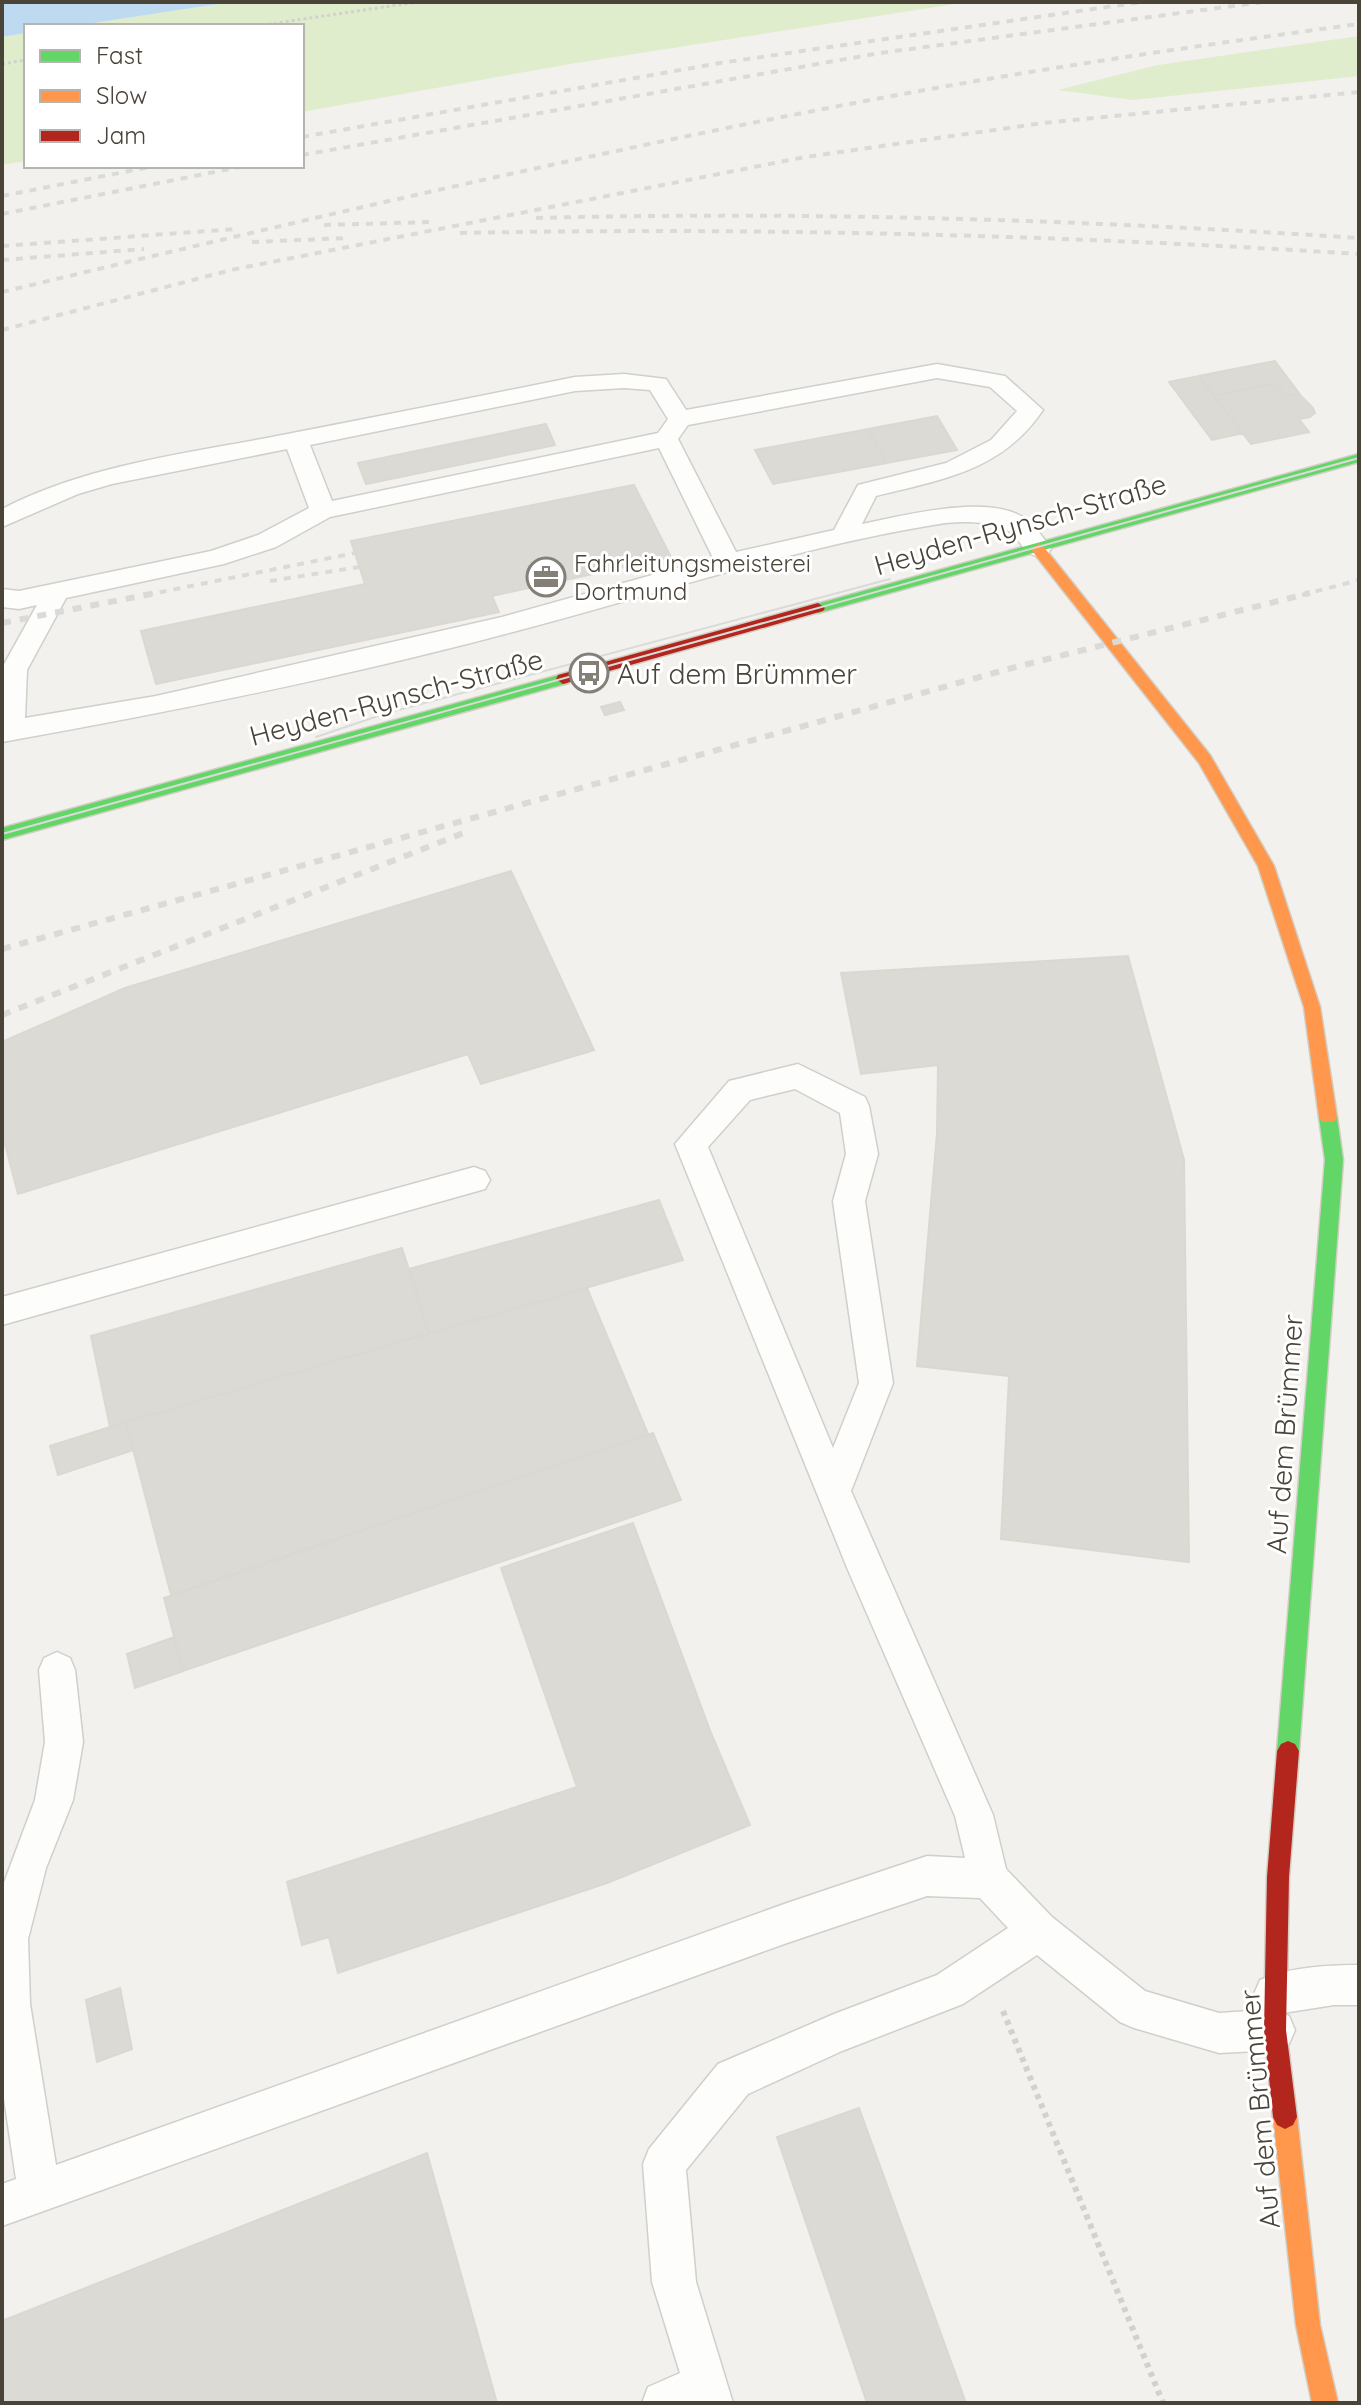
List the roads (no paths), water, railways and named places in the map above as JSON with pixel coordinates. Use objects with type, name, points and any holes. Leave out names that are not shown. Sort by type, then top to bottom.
[{"type":"street","name":"Heyden-Rynsch-Straße","points":[[2,834],[1359,458]]},
{"type":"street","name":"Auf dem Brümmer","points":[[1038,549],[1205,759],[1266,866],[1312,1007],[1346,1161],[1278,1877],[1275,2012],[1308,2325],[1325,2403]]},
{"type":"lane","points":[[2,598],[19,600],[215,558],[267,541],[323,511],[937,371],[997,381],[1031,410],[1000,445],[954,469],[867,491],[844,535]]},
{"type":"lane","points":[[2,519],[54,492],[132,473],[575,384],[624,381],[658,384],[673,429],[728,562]]},
{"type":"lane","points":[[296,440],[323,511]]},
{"type":"lane","points":[[57,591],[14,670],[7,731],[156,705],[503,626],[728,562],[936,516],[981,515],[1017,524],[1038,549]]},
{"type":"lane","points":[[834,1490],[876,1383],[849,1201],[862,1154],[854,1106],[798,1076],[740,1090],[691,1144],[834,1490],[974,1815],[989,1879],[1038,1931],[1134,2008],[1219,2033],[1334,1985],[1359,1985]]},
{"type":"lane","points":[[2,1311],[474,1180]]},
{"type":"lane","points":[[39,2191],[10,2004],[8,1939],[27,1868],[54,1800],[64,1742],[57,1670]]},
{"type":"lane","points":[[2,2205],[787,1923],[927,1876],[989,1879]]},
{"type":"lane","points":[[664,2403],[708,2394],[674,2282],[664,2164],[733,2079],[834,2034],[949,1990],[1038,1931]]},
{"type":"water","points":[[2,2],[231,2],[87,24],[24,24],[24,33],[2,37]]},
{"type":"tram line","points":[[2,834],[1359,458]]},
{"type":"tram line","points":[[316,737],[387,713],[890,579]]},
{"type":"railway","points":[[304,137],[720,63],[1141,2]]},
{"type":"railway","points":[[304,155],[880,53],[1263,2]]},
{"type":"railway","points":[[2,292],[422,194],[738,126],[1037,71],[1359,24]]},
{"type":"railway","points":[[2,330],[231,270],[805,157],[1043,123],[1359,92]]},
{"type":"railway","points":[[2,196],[145,168]]},
{"type":"railway","points":[[2,214],[235,168]]},
{"type":"railway","points":[[536,218],[742,216],[948,219],[1153,226],[1359,238]]},
{"type":"railway","points":[[324,225],[432,222]]},
{"type":"railway","points":[[2,246],[236,229]]},
{"type":"railway","points":[[460,233],[685,231],[910,234],[1359,254]]},
{"type":"railway","points":[[252,242],[348,238]]},
{"type":"railway","points":[[2,260],[144,249]]},
{"type":"railway","points":[[154,593],[355,553]]},
{"type":"railway","points":[[270,581],[359,567]]},
{"type":"railway","points":[[1302,595],[1359,580]]},
{"type":"railway","points":[[2,623],[154,593]]},
{"type":"railway","points":[[146,595],[154,593]]},
{"type":"railway","points":[[2,949],[1012,668],[1310,593]]},
{"type":"railway","points":[[2,1015],[471,830]]},
{"type":"place","name":"Fahrleitungsmeisterei Dortmund","points":[[546,577]]},
{"type":"place","name":"Auf dem Brümmer","points":[[589,673]]}]
